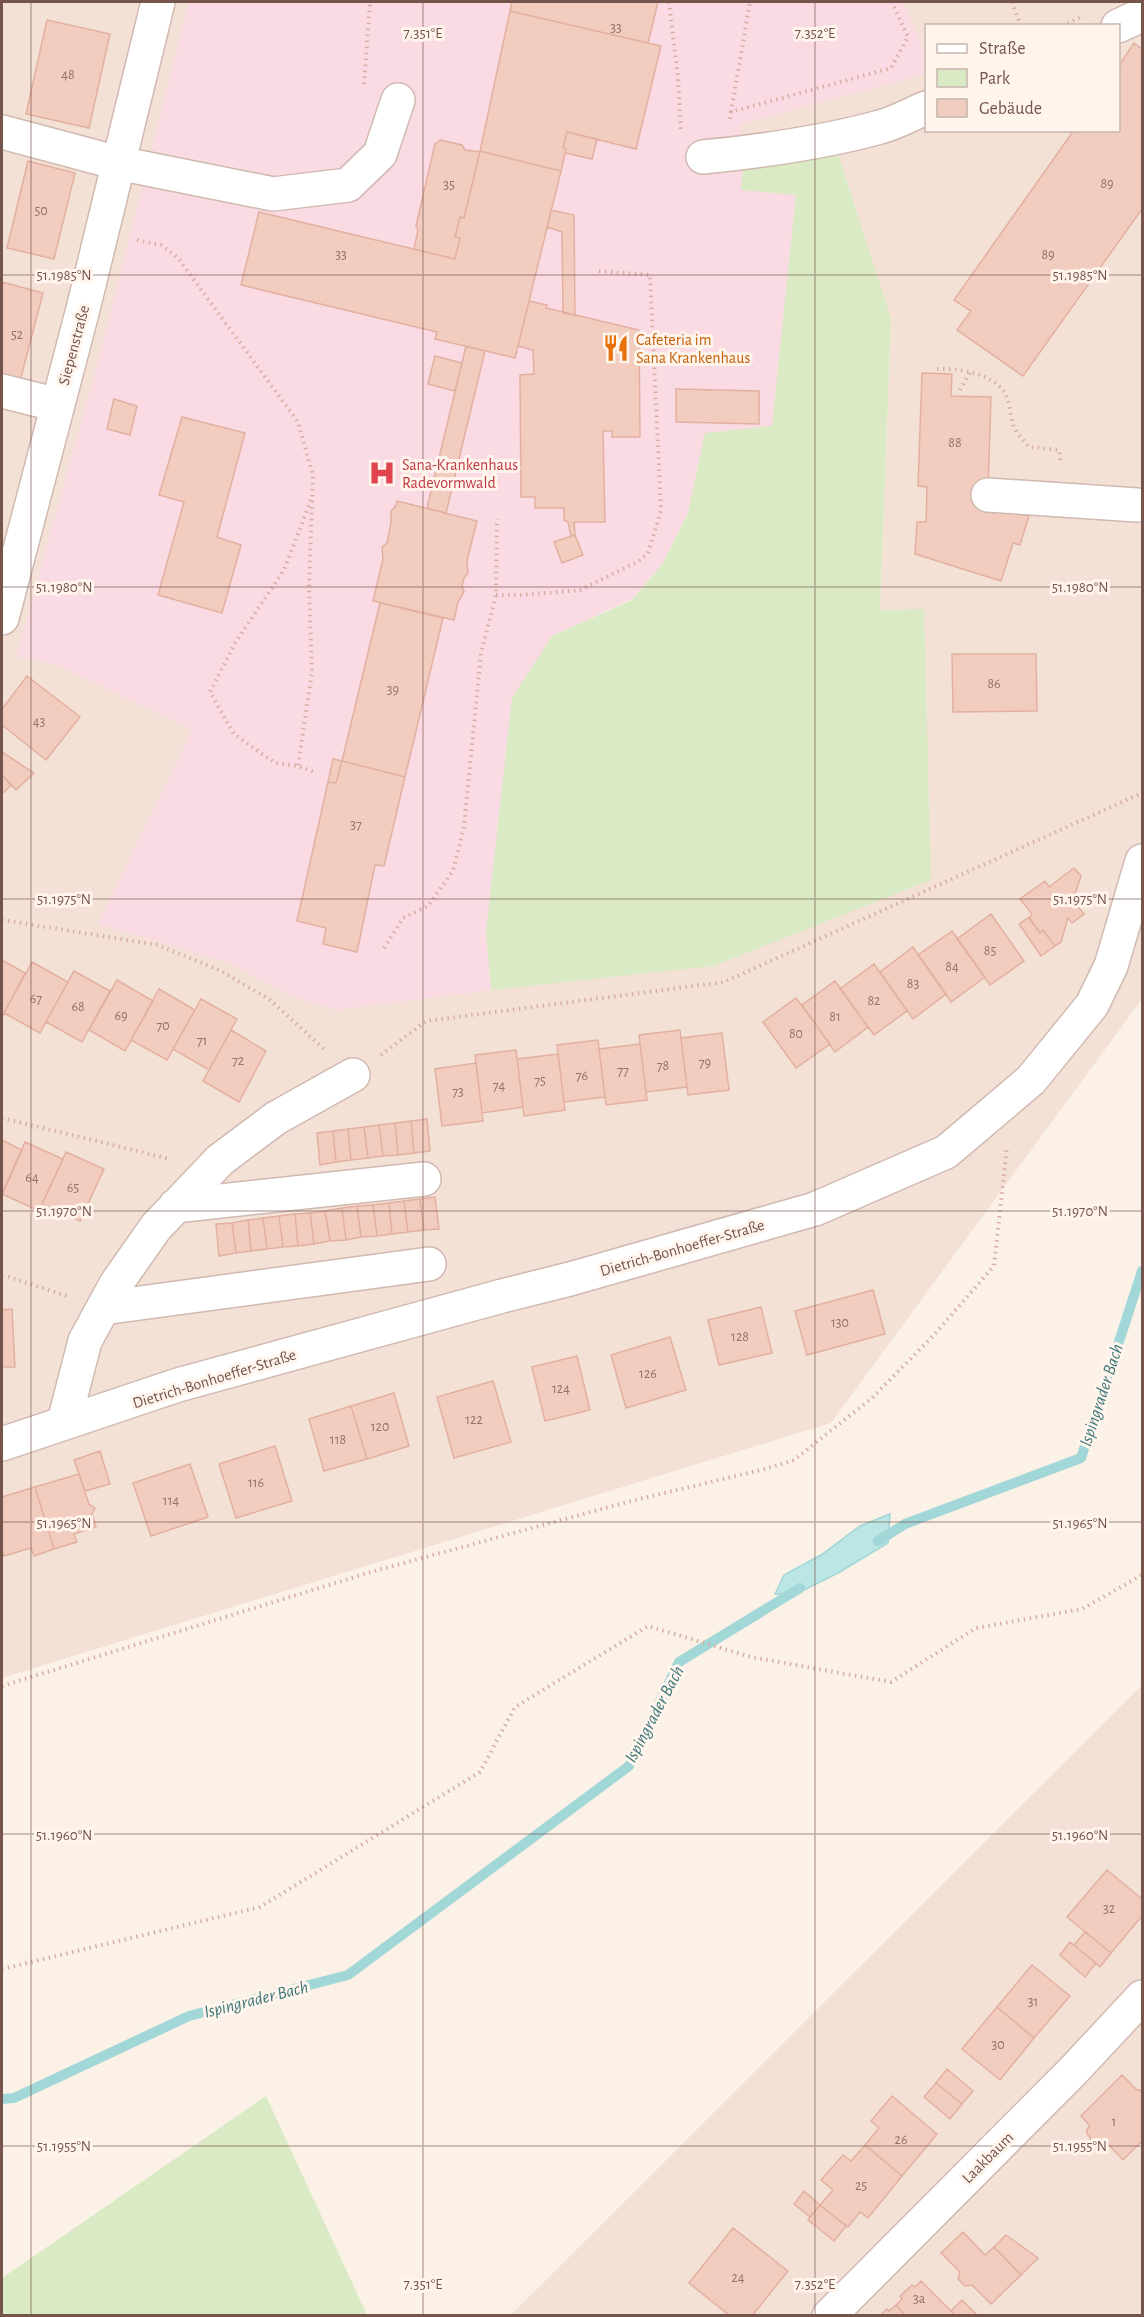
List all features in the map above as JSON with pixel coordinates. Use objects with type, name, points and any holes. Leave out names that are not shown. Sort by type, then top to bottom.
[{"type":"street","name":"Siepenstraße","points":[[2,618],[58,405],[158,2]]},
{"type":"street","points":[[1120,26],[1143,15]]},
{"type":"street","points":[[2,132],[118,163],[273,194],[348,185],[380,154],[398,100]]},
{"type":"street","points":[[702,149],[772,150],[882,127],[925,109]]},
{"type":"street","points":[[2,391],[58,405]]},
{"type":"street","points":[[988,495],[1137,505]]},
{"type":"street","name":"Dietrich-Bonhoeffer-Straße","points":[[2,1444],[178,1385],[570,1279],[815,1209],[945,1152],[1030,1080],[1092,1005],[1111,966],[1143,861]]},
{"type":"street","points":[[64,1422],[85,1341],[129,1265],[156,1227],[220,1160],[276,1118],[353,1075]]},
{"type":"street","points":[[175,1206],[424,1179]]},
{"type":"street","points":[[103,1308],[429,1264]]},
{"type":"street","name":"Laakbaum","points":[[829,2316],[1073,2071],[1143,1996]]},
{"type":"path","points":[[669,2],[678,77],[702,149]]},
{"type":"path","points":[[702,149],[731,112],[750,2]]},
{"type":"path","points":[[731,112],[891,68],[908,37],[892,2]]},
{"type":"path","points":[[1012,2],[1020,24]]},
{"type":"path","points":[[135,240],[161,245],[177,258],[298,422],[313,476],[309,585],[312,672],[298,766]]},
{"type":"path","points":[[496,594],[521,595],[580,590],[639,561],[648,553],[661,511],[650,275],[597,271]]},
{"type":"path","points":[[937,369],[957,368],[996,382],[1005,394],[1013,426],[1029,447],[1059,450],[1061,463],[1067,467]]},
{"type":"path","points":[[960,390],[970,372]]},
{"type":"path","points":[[312,498],[284,570],[235,643],[210,692],[234,734],[275,763],[298,766],[317,773]]},
{"type":"path","points":[[384,948],[403,918],[428,906],[453,871],[464,827],[481,652],[496,594],[497,519]]},
{"type":"path","points":[[2,920],[158,945],[219,970],[269,999],[353,1075],[426,1021],[724,982],[1143,793]]},
{"type":"path","points":[[2,1686],[371,1572],[631,1501],[765,1470],[794,1460],[872,1398],[933,1336],[994,1266],[1012,1096]]},
{"type":"path","points":[[2,1118],[210,1170]]},
{"type":"path","points":[[2,1277],[9,1277],[103,1308]]},
{"type":"path","points":[[2,1969],[260,1907],[480,1772],[515,1707],[648,1626],[751,1657],[891,1682],[976,1628],[1082,1609],[1143,1575]]},
{"type":"shaded area","points":[[2,2],[1142,2],[1142,999],[831,1423],[2,1678]],"holes":[[[891,319],[880,610],[924,610],[552,636]]]},
{"type":"shaded area","name":"Sana-Krankenhaus Radevormwald","points":[[189,2],[903,2],[925,54],[925,74],[741,124],[743,167],[796,194],[772,426],[705,433],[688,513],[663,563],[632,599],[552,636],[512,698],[486,932],[491,990],[336,1010],[289,995],[229,963],[98,924],[192,730],[60,666],[16,656],[93,380]]},
{"type":"shaded area","points":[[1142,1685],[1142,2315],[511,2315]]},
{"type":"green space","points":[[837,150],[891,319],[880,610],[924,609],[931,880],[713,966],[491,990],[486,932],[512,698],[552,636],[632,600],[663,563],[688,513],[705,433],[772,426],[796,195],[741,190],[743,167]]},
{"type":"green space","points":[[266,2096],[367,2315],[2,2315],[2,2278]]},
{"type":"water","points":[[890,1514],[888,1543],[838,1573],[794,1595],[775,1594],[784,1575],[821,1555],[860,1526]]},
{"type":"building","points":[[512,2],[658,2],[648,43],[510,11]]},
{"type":"building","points":[[510,11],[661,46],[636,149],[567,132],[561,171],[480,151]]},
{"type":"building","points":[[47,20],[110,34],[89,128],[26,114]]},
{"type":"building","points":[[1134,43],[1142,49],[1142,209],[1023,376],[957,330],[971,311],[954,300],[1073,132],[1120,132],[1120,64]]},
{"type":"building","points":[[567,132],[597,139],[592,159],[565,153],[566,149],[563,148]]},
{"type":"building","points":[[440,140],[462,145],[465,150],[480,152],[464,218],[460,217],[455,237],[460,238],[455,259],[414,249],[418,230],[416,226],[435,144]]},
{"type":"building","points":[[480,151],[561,171],[515,358],[435,339],[437,332],[241,285],[259,212],[455,259],[460,238],[455,237],[460,217],[464,218]]},
{"type":"building","points":[[28,161],[75,173],[54,259],[7,248]]},
{"type":"building","points":[[551,210],[574,215],[575,315],[563,313],[562,232],[547,227]]},
{"type":"building","points":[[2,282],[43,293],[20,381],[2,376]]},
{"type":"building","points":[[529,301],[547,305],[546,308],[639,330],[640,437],[612,437],[612,431],[603,431],[605,522],[574,522],[575,535],[571,536],[568,522],[564,520],[564,508],[535,508],[535,497],[521,497],[520,375],[534,374],[533,350],[518,346]]},
{"type":"building","points":[[466,346],[485,351],[446,513],[427,508]]},
{"type":"building","points":[[435,356],[462,363],[455,391],[428,384]]},
{"type":"building","points":[[922,373],[952,374],[951,396],[991,397],[988,489],[980,508],[994,513],[996,506],[1029,516],[1020,545],[1013,543],[1001,581],[915,554],[917,522],[926,522],[927,487],[918,486]]},
{"type":"building","points":[[676,389],[759,391],[759,424],[676,422]]},
{"type":"building","points":[[114,399],[137,406],[130,435],[107,429]]},
{"type":"building","points":[[182,417],[245,433],[217,537],[241,545],[222,613],[158,595],[184,502],[159,495]]},
{"type":"building","points":[[397,501],[477,521],[467,561],[468,573],[462,586],[464,592],[458,602],[454,620],[373,601],[383,559],[382,547],[387,543],[391,511]]},
{"type":"building","points":[[575,535],[583,555],[562,563],[554,542]]},
{"type":"building","points":[[380,603],[443,618],[405,777],[342,761]]},
{"type":"building","points":[[952,654],[1036,654],[1037,711],[953,712]]},
{"type":"building","points":[[27,676],[80,717],[46,760],[2,725],[2,709]]},
{"type":"building","points":[[2,752],[34,773],[16,790],[2,775]]},
{"type":"building","points":[[333,759],[342,761],[336,783],[328,782]]},
{"type":"building","points":[[342,761],[405,777],[384,866],[375,865],[357,952],[323,944],[326,928],[297,921],[328,782],[336,783]]},
{"type":"building","points":[[2,775],[11,785],[2,794]]},
{"type":"building","points":[[1074,868],[1081,876],[1075,894],[1071,897],[1084,914],[1072,923],[1068,918],[1061,942],[1055,946],[1043,930],[1040,933],[1029,918],[1032,914],[1020,899],[1045,881],[1049,887]]},
{"type":"building","points":[[991,914],[1024,961],[990,985],[957,939]]},
{"type":"building","points":[[1029,917],[1040,933],[1043,930],[1055,946],[1041,956],[1019,924]]},
{"type":"building","points":[[952,931],[985,977],[951,1002],[918,955]]},
{"type":"building","points":[[913,947],[946,994],[913,1019],[880,972]]},
{"type":"building","points":[[2,960],[25,973],[2,1017]]},
{"type":"building","points":[[32,962],[68,982],[40,1033],[4,1013]]},
{"type":"building","points":[[874,964],[907,1011],[874,1035],[840,989]]},
{"type":"building","points":[[74,971],[110,991],[82,1042],[46,1022]]},
{"type":"building","points":[[117,980],[153,1001],[125,1051],[89,1030]]},
{"type":"building","points":[[835,981],[868,1027],[835,1052],[802,1005]]},
{"type":"building","points":[[159,989],[195,1010],[167,1060],[131,1040]]},
{"type":"building","points":[[796,998],[830,1044],[796,1068],[763,1022]]},
{"type":"building","points":[[201,999],[237,1019],[209,1070],[173,1049]]},
{"type":"building","points":[[231,1030],[266,1051],[239,1102],[203,1081]]},
{"type":"building","points":[[680,1030],[687,1087],[646,1092],[639,1035]]},
{"type":"building","points":[[722,1033],[729,1090],[688,1095],[681,1038]]},
{"type":"building","points":[[598,1040],[605,1097],[564,1102],[557,1045]]},
{"type":"building","points":[[640,1044],[647,1100],[606,1105],[599,1049]]},
{"type":"building","points":[[516,1050],[523,1107],[482,1113],[475,1055]]},
{"type":"building","points":[[558,1054],[565,1110],[524,1116],[517,1059]]},
{"type":"building","points":[[476,1063],[483,1121],[442,1126],[435,1069]]},
{"type":"building","points":[[427,1119],[430,1151],[414,1153],[411,1121]]},
{"type":"building","points":[[411,1121],[414,1153],[398,1155],[395,1123]]},
{"type":"building","points":[[395,1123],[398,1155],[383,1156],[379,1125]]},
{"type":"building","points":[[379,1125],[383,1156],[368,1158],[364,1127]]},
{"type":"building","points":[[364,1127],[368,1158],[351,1160],[348,1129]]},
{"type":"building","points":[[348,1129],[351,1160],[336,1162],[333,1131]]},
{"type":"building","points":[[333,1131],[336,1162],[320,1165],[317,1133]]},
{"type":"building","points":[[2,1140],[22,1150],[2,1195]]},
{"type":"building","points":[[25,1142],[63,1159],[39,1211],[2,1194]]},
{"type":"building","points":[[66,1152],[104,1169],[80,1221],[42,1204]]},
{"type":"building","points":[[435,1197],[439,1229],[424,1230],[420,1199]]},
{"type":"building","points":[[420,1199],[424,1230],[408,1232],[404,1201]]},
{"type":"building","points":[[404,1201],[408,1232],[392,1234],[389,1203]]},
{"type":"building","points":[[389,1203],[392,1234],[377,1236],[373,1205]]},
{"type":"building","points":[[373,1205],[377,1236],[361,1237],[357,1206]]},
{"type":"building","points":[[357,1206],[361,1237],[346,1240],[342,1208]]},
{"type":"building","points":[[342,1208],[346,1240],[330,1241],[325,1211]]},
{"type":"building","points":[[325,1211],[330,1241],[314,1244],[310,1213]]},
{"type":"building","points":[[310,1213],[314,1244],[298,1246],[295,1214]]},
{"type":"building","points":[[295,1214],[298,1246],[283,1247],[279,1216]]},
{"type":"building","points":[[279,1216],[283,1247],[267,1249],[263,1218]]},
{"type":"building","points":[[263,1218],[267,1249],[251,1251],[248,1220]]},
{"type":"building","points":[[248,1220],[251,1251],[236,1253],[232,1223]]},
{"type":"building","points":[[232,1223],[236,1253],[219,1256],[216,1224]]},
{"type":"building","points":[[873,1290],[885,1334],[807,1355],[795,1311]]},
{"type":"building","points":[[761,1307],[772,1353],[719,1365],[708,1320]]},
{"type":"building","points":[[12,1309],[15,1367],[2,1367],[2,1310]]},
{"type":"building","points":[[670,1337],[686,1390],[626,1408],[611,1355]]},
{"type":"building","points":[[577,1356],[590,1410],[545,1421],[532,1367]]},
{"type":"building","points":[[493,1381],[511,1442],[454,1458],[437,1397]]},
{"type":"building","points":[[394,1393],[409,1446],[367,1459],[351,1406]]},
{"type":"building","points":[[351,1406],[367,1459],[324,1471],[309,1419]]},
{"type":"building","points":[[275,1446],[292,1501],[236,1518],[219,1464]]},
{"type":"building","points":[[100,1451],[110,1484],[85,1491],[74,1460]]},
{"type":"building","points":[[190,1464],[208,1517],[151,1536],[133,1483]]},
{"type":"building","points":[[79,1474],[89,1504],[95,1508],[92,1514],[96,1527],[74,1534],[77,1542],[54,1549],[35,1487]]},
{"type":"building","points":[[35,1487],[54,1549],[34,1556],[31,1548],[4,1556],[2,1497]]},
{"type":"building","points":[[1107,1870],[1142,1899],[1142,1916],[1111,1953],[1067,1917]]},
{"type":"building","points":[[1085,1932],[1111,1953],[1100,1967],[1074,1945]]},
{"type":"building","points":[[1070,1942],[1096,1963],[1085,1977],[1060,1955]]},
{"type":"building","points":[[1032,1965],[1070,1996],[1034,2038],[997,2007]]},
{"type":"building","points":[[997,2007],[1034,2038],[1000,2080],[962,2049]]},
{"type":"building","points":[[947,2069],[973,2091],[962,2104],[936,2083]]},
{"type":"building","points":[[1122,2075],[1137,2090],[1142,2090],[1142,2141],[1123,2160],[1109,2145],[1103,2151],[1096,2151],[1090,2145],[1087,2129],[1090,2126],[1081,2116]]},
{"type":"building","points":[[936,2083],[962,2104],[950,2119],[924,2097]]},
{"type":"building","points":[[892,2096],[937,2134],[902,2176],[865,2145],[879,2128],[871,2121]]},
{"type":"building","points":[[865,2145],[902,2176],[868,2218],[860,2212],[848,2227],[820,2205],[833,2190],[821,2180],[843,2155],[851,2161]]},
{"type":"building","points":[[804,2191],[820,2205],[810,2217],[794,2204]]},
{"type":"building","points":[[820,2205],[846,2226],[834,2241],[808,2220]]},
{"type":"building","points":[[733,2228],[788,2271],[752,2316],[730,2316],[689,2283]]},
{"type":"building","points":[[963,2232],[985,2255],[994,2247],[1021,2275],[991,2304],[972,2285],[965,2286],[958,2279],[960,2272],[941,2253]]},
{"type":"building","points":[[1006,2235],[1038,2258],[1021,2275],[994,2247]]},
{"type":"building","points":[[921,2281],[955,2316],[906,2316],[896,2305],[902,2299],[900,2296],[912,2285],[915,2287]]},
{"type":"building","points":[[962,2300],[978,2316],[955,2316],[951,2311]]},
{"type":"building","points":[[896,2305],[906,2316],[880,2316],[887,2309],[889,2311]]},
{"type":"waterway","name":"Ispingrader Bach","points":[[878,1541],[905,1524],[1081,1458],[1142,1271]]},
{"type":"waterway","name":"Ispingrader Bach","points":[[2,2099],[14,2098],[189,2016],[348,1975],[629,1766],[679,1662],[800,1588]]},
{"type":"place","name":"Cafeteria im Sana Krankenhaus","points":[[616,348]]},
{"type":"place","name":"Sana-Krankenhaus Radevormwald","points":[[382,473]]}]
